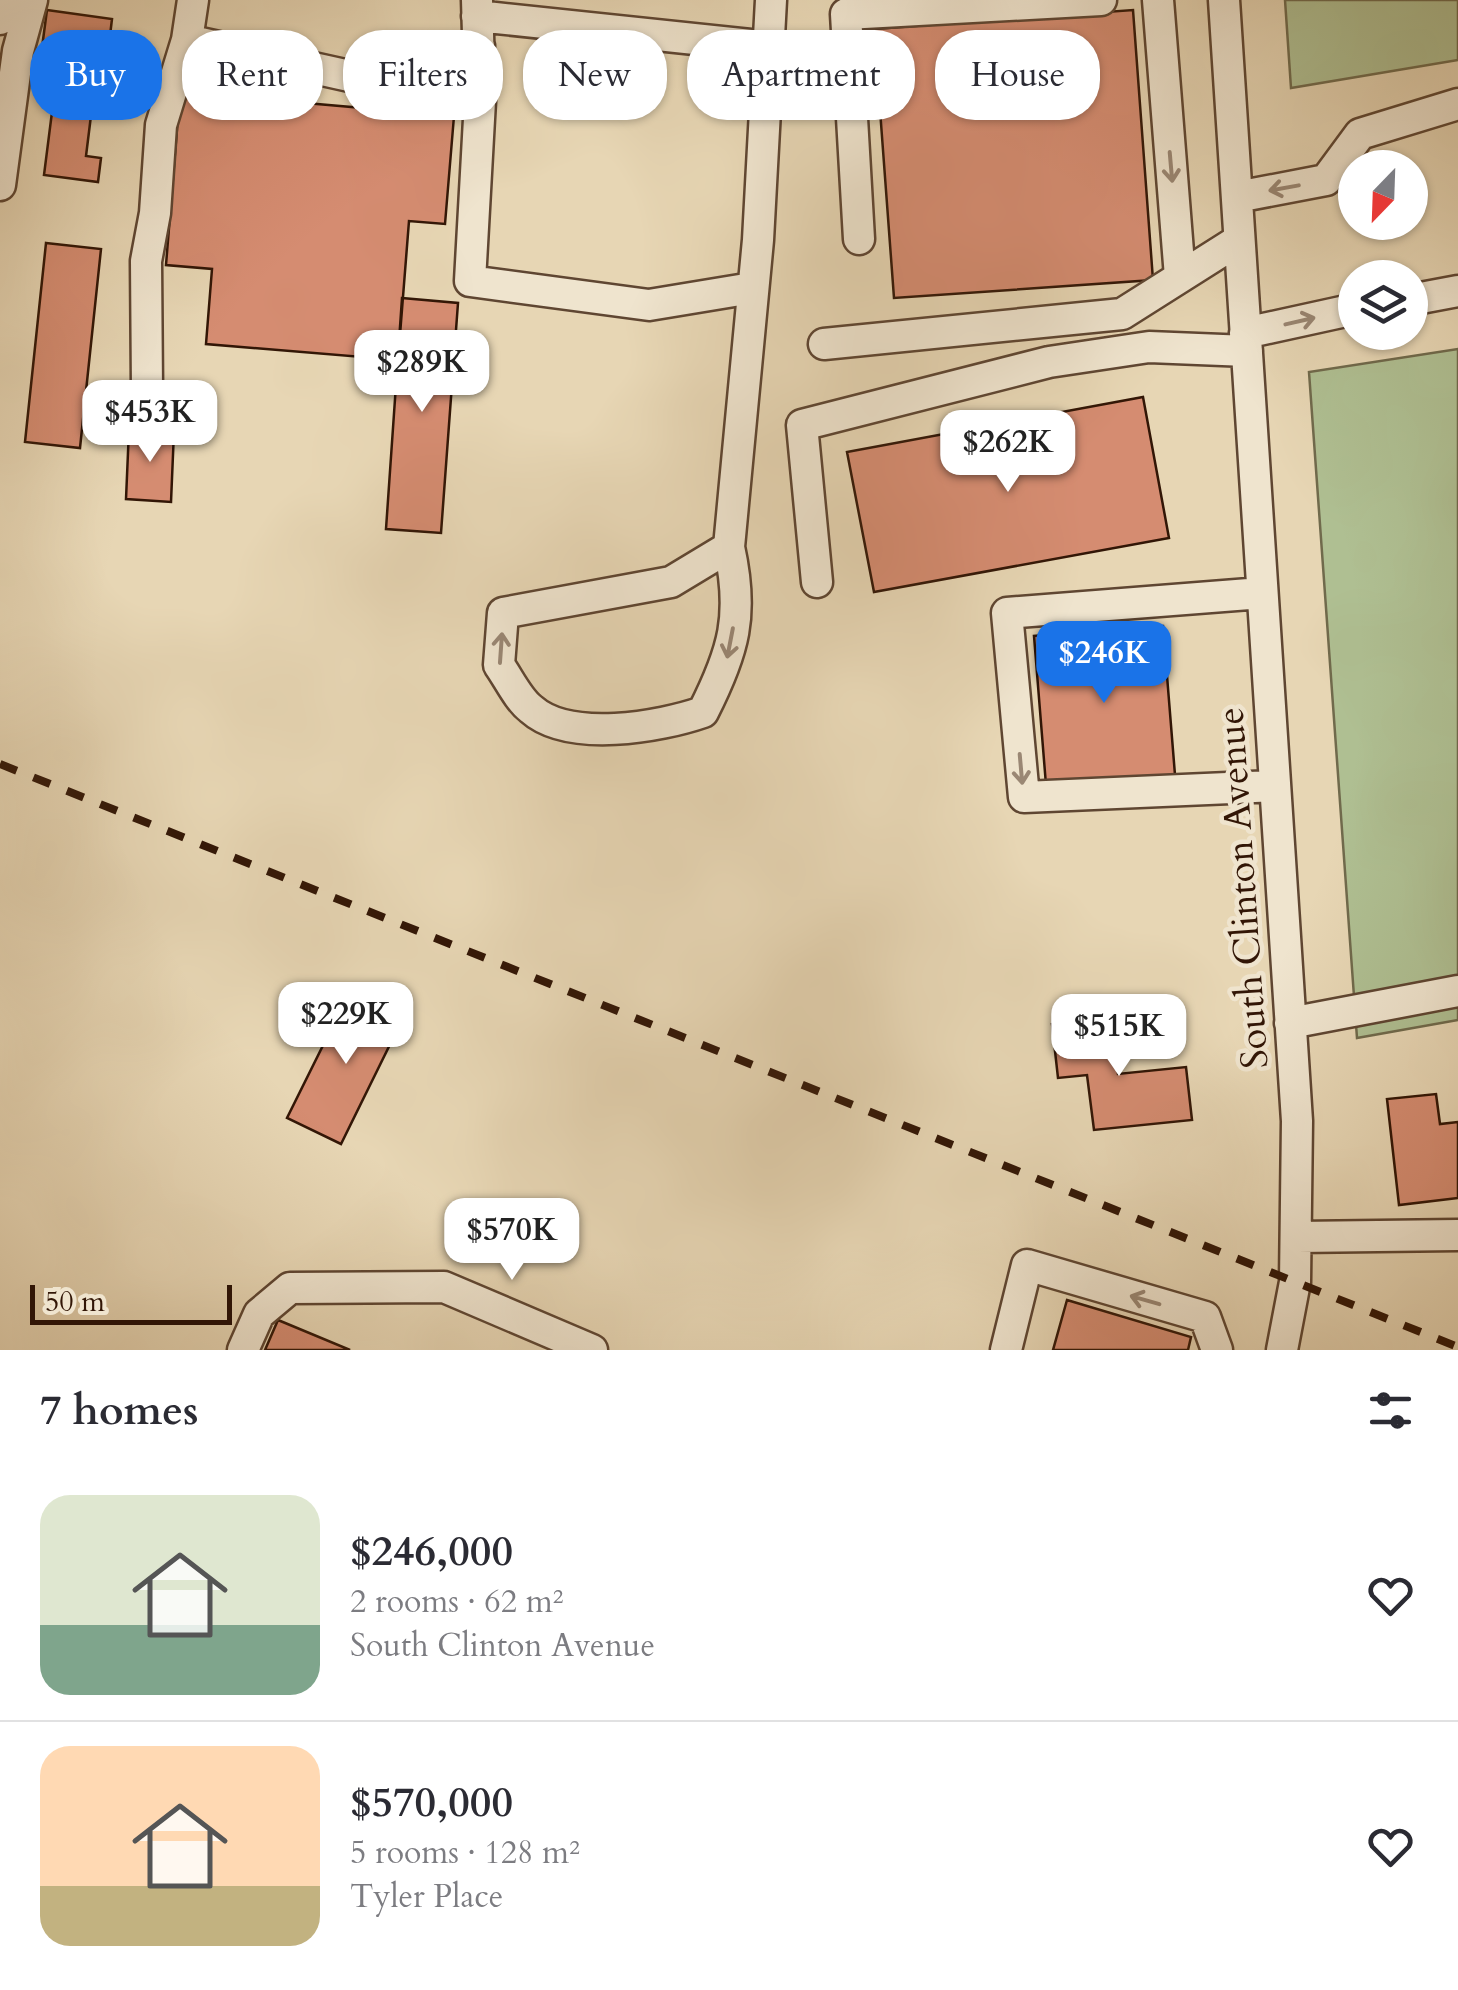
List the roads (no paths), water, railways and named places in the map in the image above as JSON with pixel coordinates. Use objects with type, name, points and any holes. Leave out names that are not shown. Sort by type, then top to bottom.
[{"type":"street","points":[[0,19],[5,0]]},
{"type":"street","points":[[0,185],[18,51],[32,0]]},
{"type":"street","points":[[189,30],[194,0]]},
{"type":"street","points":[[770,30],[771,0]]},
{"type":"street","points":[[859,239],[846,14],[867,6],[1101,0]]},
{"type":"street","points":[[1158,0],[1180,277]]},
{"type":"street","name":"South Clinton Avenue","points":[[1224,0],[1297,1121],[1298,1237],[1295,1282],[1282,1350]]},
{"type":"street","points":[[323,70],[363,79],[478,21],[687,40]]},
{"type":"street","points":[[478,21],[470,280],[649,305],[752,288]]},
{"type":"street","points":[[147,390],[146,261],[156,213],[161,124],[182,56]]},
{"type":"street","points":[[1236,196],[1326,180],[1360,134],[1458,104]]},
{"type":"street","points":[[729,547],[671,582],[504,613],[499,665],[532,711],[584,730],[660,727],[703,712],[725,667],[740,594],[729,547],[765,120]]},
{"type":"street","points":[[824,344],[1122,314],[1240,240]]},
{"type":"street","points":[[1428,297],[1458,291]]},
{"type":"street","points":[[817,582],[802,425],[1050,362],[1149,347],[1246,342],[1338,315]]},
{"type":"street","points":[[1262,592],[1008,612],[1024,796],[1275,786]]},
{"type":"street","points":[[1290,1023],[1458,991]]},
{"type":"street","points":[[1298,1237],[1458,1235]]},
{"type":"street","points":[[1006,1350],[1027,1265],[1204,1317],[1217,1350]]},
{"type":"street","points":[[243,1350],[259,1314],[290,1288],[444,1287],[592,1350]]},
{"type":"railway","points":[[0,764],[1458,1347]]}]
